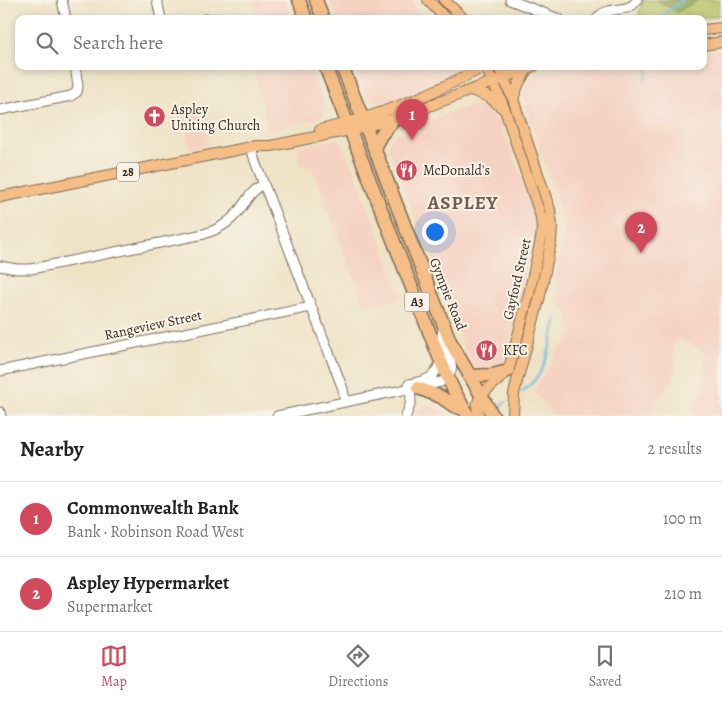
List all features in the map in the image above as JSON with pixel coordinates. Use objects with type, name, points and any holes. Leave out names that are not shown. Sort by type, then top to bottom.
[{"type":"highway","points":[[299,0],[305,15]]},
{"type":"highway","points":[[316,0],[322,15]]},
{"type":"highway","name":"A3","points":[[327,70],[440,362],[466,412]]},
{"type":"highway","name":"Gympie Road","points":[[344,70],[444,326],[469,376],[493,416]]},
{"type":"highway","points":[[374,148],[381,135],[395,119]]},
{"type":"highway","points":[[469,376],[492,375],[508,371]]},
{"type":"highway","points":[[413,387],[441,397],[466,412]]},
{"type":"main road","points":[[428,0],[442,15]]},
{"type":"main road","points":[[444,0],[460,15]]},
{"type":"main road","points":[[707,30],[722,28]]},
{"type":"main road","points":[[707,44],[722,42]]},
{"type":"main road","points":[[463,78],[466,70]]},
{"type":"main road","name":"28","points":[[364,123],[432,93],[478,70]]},
{"type":"main road","name":"Gayford Street","points":[[481,396],[501,380],[508,371],[529,294],[542,229],[541,218],[505,110],[487,70]]},
{"type":"main road","name":"Gayford Street","points":[[500,70],[513,99],[550,210],[552,226],[551,242],[539,300],[514,394],[513,416]]},
{"type":"main road","name":"28","points":[[0,197],[254,146],[265,141],[395,119],[523,70]]},
{"type":"main road","points":[[513,99],[519,83],[529,70]]},
{"type":"main road","points":[[471,90],[488,97],[505,110]]},
{"type":"main road","points":[[479,416],[477,405],[481,396]]},
{"type":"street","points":[[62,0],[65,15]]},
{"type":"street","points":[[157,0],[160,15]]},
{"type":"street","points":[[510,0],[549,15]]},
{"type":"street","points":[[600,15],[606,11],[630,7],[637,0]]},
{"type":"street","points":[[0,110],[71,96],[77,92],[76,70]]},
{"type":"street","points":[[254,146],[264,184],[343,389],[345,402]]},
{"type":"street","points":[[0,266],[17,269],[32,268],[204,234],[230,220],[253,191],[264,184]]},
{"type":"street","name":"Rangeview Street","points":[[0,371],[311,307]]},
{"type":"street","points":[[277,416],[379,395],[393,388],[438,384],[447,378],[452,368],[441,338],[444,326]]},
{"type":"street","points":[[413,387],[432,377],[440,362]]},
{"type":"street","points":[[406,416],[411,402],[413,387]]},
{"type":"shaded area","points":[[252,0],[284,0],[290,15],[258,15]]},
{"type":"shaded area","points":[[330,0],[412,0],[420,15],[335,15]]},
{"type":"shaded area","points":[[714,50],[722,50],[722,415],[696,416],[694,414],[692,408],[704,388],[705,352],[678,337],[673,343],[677,373],[648,416],[556,416],[533,391],[571,333],[566,309],[560,307],[555,278],[566,228],[524,101],[524,90],[530,80],[547,70],[707,70],[707,53]]},
{"type":"shaded area","points":[[255,70],[312,70],[325,105],[324,114],[316,119],[268,130]]},
{"type":"shaded area","points":[[356,70],[452,70],[456,74],[448,79],[388,102],[376,101],[367,96]]},
{"type":"shaded area","points":[[476,104],[490,113],[500,125],[515,161],[537,226],[516,320],[505,358],[501,365],[481,369],[474,366],[467,356],[438,280],[436,267],[424,233],[421,234],[388,147],[391,139],[396,134]]},
{"type":"shaded area","points":[[201,106],[209,145],[190,149],[183,110]]},
{"type":"shaded area","points":[[338,139],[353,168],[403,298],[365,306],[311,166],[301,168],[297,147]]},
{"type":"shaded area","points":[[428,403],[439,407],[451,416],[417,416],[422,405]]},
{"type":"green space","points":[[643,0],[719,0],[718,16],[707,18],[707,15],[638,15]]},
{"type":"green space","points":[[657,0],[698,0],[677,12]]},
{"type":"waterway","points":[[663,15],[683,0]]},
{"type":"waterway","points":[[645,80],[649,70]]},
{"type":"waterway","points":[[521,392],[530,385],[542,369],[557,318]]},
{"type":"waterway","points":[[500,406],[506,402]]},
{"type":"place","name":"Aspley Uniting Church","points":[[155,117]]},
{"type":"place","name":"Commonwealth Bank","points":[[412,140]]},
{"type":"place","name":"McDonald's","points":[[407,170]]},
{"type":"place","name":"Aspley Hypermarket","points":[[641,253]]},
{"type":"place","name":"KFC","points":[[487,350]]},
{"type":"district","name":"ASPLEY","points":[[463,203]]}]
